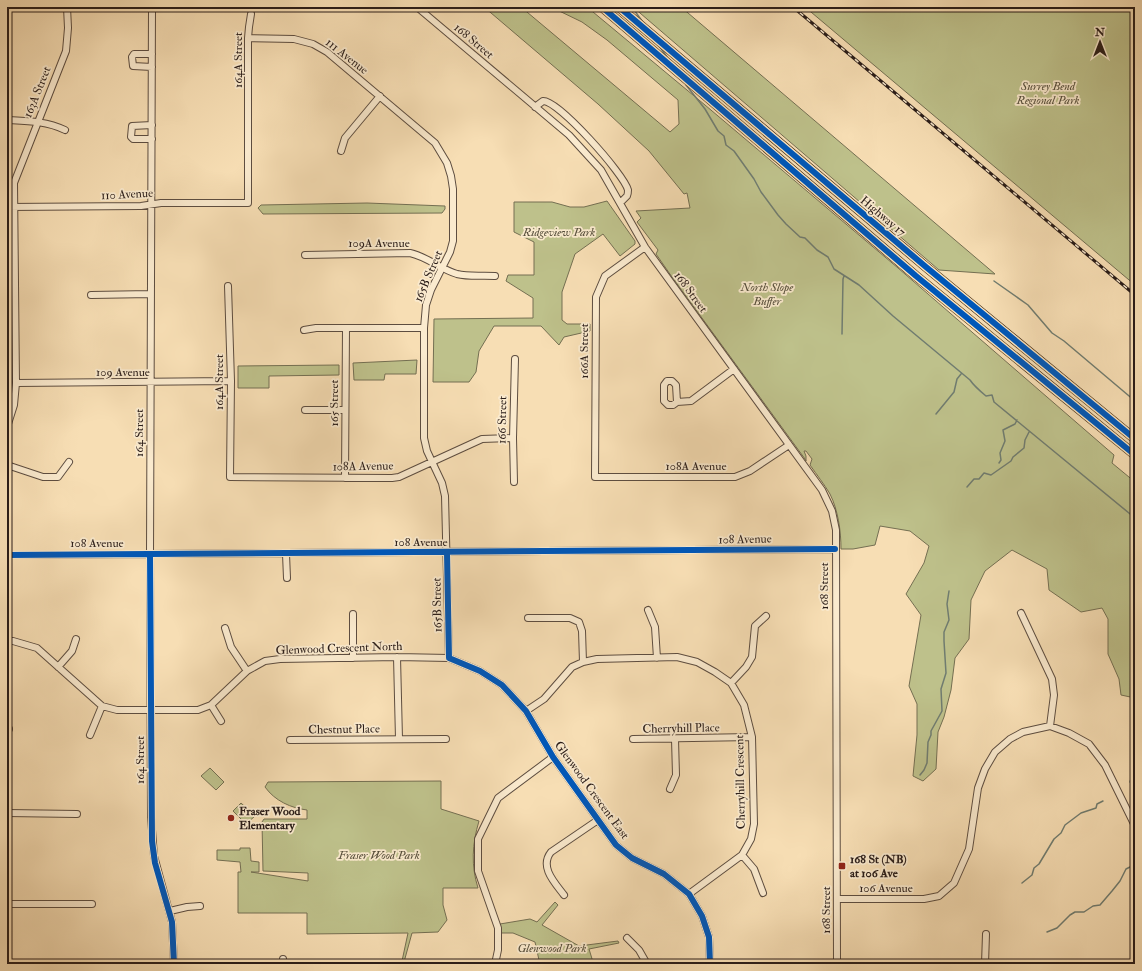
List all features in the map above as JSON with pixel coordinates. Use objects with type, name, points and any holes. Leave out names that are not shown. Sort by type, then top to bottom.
[{"type":"highway","name":"Highway 17","points":[[602,7],[916,276],[1135,455]]},
{"type":"highway","name":"Highway 17","points":[[619,7],[926,267],[1135,439]]},
{"type":"street","name":"163A Street","points":[[7,427],[14,405],[16,383],[10,207],[14,183],[66,51],[68,28],[67,7]]},
{"type":"street","name":"164 Street","points":[[152,7],[152,139],[150,205],[152,841],[155,863],[170,911],[173,929],[174,964]]},
{"type":"street","name":"168 Street","points":[[417,7],[569,135],[601,170],[645,247],[822,490],[832,510],[836,530],[837,964]]},
{"type":"street","name":"164A Street","points":[[248,203],[248,38],[251,14]]},
{"type":"street","name":"111 Avenue","points":[[248,38],[294,39],[313,44],[326,52],[380,96]]},
{"type":"street","points":[[152,54],[134,54],[132,56],[132,65],[152,67]]},
{"type":"street","points":[[341,151],[345,138],[380,96]]},
{"type":"street","name":"165B Street","points":[[380,96],[435,143],[447,163],[453,189],[453,241],[443,268],[431,290],[426,305],[424,328],[424,429],[427,451],[442,483],[445,496],[449,658]]},
{"type":"street","points":[[535,107],[543,101],[549,102],[596,146],[626,187],[627,196],[620,203]]},
{"type":"street","points":[[7,120],[38,121],[65,130]]},
{"type":"street","points":[[152,126],[132,126],[131,137],[133,139],[152,139]]},
{"type":"street","name":"110 Avenue","points":[[10,207],[150,205],[161,203],[248,203]]},
{"type":"street","name":"166A Street","points":[[595,478],[596,296],[605,276],[645,247]]},
{"type":"street","name":"109A Avenue","points":[[305,255],[410,253],[422,256],[443,268],[458,274],[495,276]]},
{"type":"street","name":"164A Street","points":[[228,286],[231,381],[230,477]]},
{"type":"street","points":[[91,295],[151,294]]},
{"type":"street","points":[[304,330],[316,328],[424,328]]},
{"type":"street","name":"165 Street","points":[[345,478],[346,328]]},
{"type":"street","name":"166 Street","points":[[514,482],[513,438],[515,359]]},
{"type":"street","points":[[677,402],[691,401],[734,369]]},
{"type":"street","name":"109 Avenue","points":[[16,383],[150,383],[231,381]]},
{"type":"street","points":[[305,410],[345,410]]},
{"type":"street","name":"108A Avenue","points":[[230,477],[392,478],[399,477],[482,438],[513,438]]},
{"type":"street","name":"108A Avenue","points":[[595,478],[735,477],[750,471],[789,445]]},
{"type":"street","points":[[7,465],[43,477],[58,477],[69,462]]},
{"type":"street","name":"108 Avenue","points":[[7,555],[835,549]]},
{"type":"street","points":[[286,554],[287,578]]},
{"type":"street","points":[[648,610],[655,628],[656,658]]},
{"type":"street","points":[[1021,613],[1052,678],[1054,695],[1050,726],[1069,733],[1089,744],[1105,765],[1135,826]]},
{"type":"street","points":[[353,614],[353,658]]},
{"type":"street","points":[[731,683],[746,667],[752,657],[755,626],[766,616]]},
{"type":"street","points":[[528,618],[570,618],[579,622],[582,631],[583,662]]},
{"type":"street","points":[[225,628],[231,647],[247,670]]},
{"type":"street","points":[[58,667],[72,650],[76,639]]},
{"type":"street","points":[[7,641],[13,641],[37,648],[102,706],[118,710],[198,710],[212,705],[221,721]]},
{"type":"street","points":[[397,657],[399,739]]},
{"type":"street","name":"Glenwood Crescent North","points":[[212,705],[247,670],[265,662],[280,659],[397,657],[449,658],[480,671],[502,685],[526,711]]},
{"type":"street","name":"Cherryhill Crescent","points":[[526,711],[544,699],[572,667],[583,662],[597,659],[677,657],[697,662],[716,672],[731,683],[744,704],[752,737],[754,824],[752,839],[742,855],[689,894]]},
{"type":"street","points":[[90,735],[102,706]]},
{"type":"street","name":"Glenwood Crescent East","points":[[526,711],[553,757],[616,845],[632,858],[664,874],[689,894],[702,916],[709,937],[710,964]]},
{"type":"street","name":"106 Avenue","points":[[837,899],[924,900],[939,896],[954,883],[969,849],[978,788],[985,769],[995,752],[1010,739],[1023,732],[1050,726]]},
{"type":"street","name":"Cherryhill Place","points":[[633,739],[752,737]]},
{"type":"street","name":"Chestnut Place","points":[[290,740],[446,739]]},
{"type":"street","points":[[670,789],[676,775],[676,739]]},
{"type":"street","points":[[495,964],[498,950],[498,928],[478,872],[478,839],[498,798],[553,757]]},
{"type":"street","points":[[7,814],[77,814]]},
{"type":"street","points":[[564,895],[547,869],[546,861],[548,856],[551,852],[598,820]]},
{"type":"street","points":[[742,855],[754,869],[763,893]]},
{"type":"street","points":[[7,904],[92,904]]},
{"type":"street","points":[[170,911],[187,906],[200,906]]},
{"type":"street","points":[[985,964],[986,934]]},
{"type":"street","points":[[627,938],[639,950],[647,964]]},
{"type":"street","points":[[474,964],[484,964]]},
{"type":"green space","name":"North Slope Buffer","points":[[484,7],[521,7],[670,132],[679,124],[678,100],[607,40],[582,22],[551,7],[587,7],[898,268],[1114,455],[1112,463],[1135,482],[1135,698],[1121,695],[1119,679],[1108,654],[1108,619],[1102,608],[1081,612],[1049,590],[1047,569],[1012,550],[985,571],[971,600],[969,639],[955,658],[951,690],[944,717],[938,732],[936,769],[923,781],[913,776],[917,735],[917,704],[909,686],[921,615],[906,594],[924,563],[929,546],[910,531],[880,526],[875,545],[853,549],[841,549],[840,528],[835,507],[830,494],[810,465],[812,459],[806,451],[804,451],[806,461],[672,277],[656,254],[658,250],[637,222],[641,218],[636,211],[690,208],[687,193],[684,194],[649,151],[598,104]]},
{"type":"green space","points":[[633,7],[681,7],[995,274],[939,270]]},
{"type":"green space","name":"Surrey Bend Regional Park","points":[[805,7],[1135,7],[1135,285]]},
{"type":"green space","name":"Ridgeview Park","points":[[607,201],[635,241],[635,244],[620,256],[603,234],[575,254],[562,292],[562,320],[567,324],[590,324],[590,331],[564,337],[559,345],[541,326],[494,326],[479,351],[476,372],[469,382],[433,382],[434,319],[533,318],[533,298],[506,281],[508,275],[534,275],[534,242],[514,232],[514,202],[552,202],[570,207],[584,207]]},
{"type":"green space","points":[[367,203],[445,206],[445,209],[442,213],[263,214],[258,208],[261,205]]},
{"type":"green space","points":[[7,217],[14,217],[14,381],[7,381]]},
{"type":"green space","points":[[417,360],[416,374],[385,374],[384,380],[354,380],[353,363]]},
{"type":"green space","points":[[339,365],[339,375],[269,376],[269,388],[238,388],[238,366]]},
{"type":"green space","points":[[210,768],[224,782],[216,790],[201,776]]},
{"type":"green space","name":"Fraser Wood Park","points":[[441,781],[441,809],[479,821],[473,855],[474,871],[478,888],[443,888],[443,905],[447,920],[438,932],[412,933],[404,962],[402,961],[408,933],[307,934],[307,913],[238,913],[238,872],[241,872],[240,862],[217,860],[217,850],[240,850],[240,848],[250,848],[251,861],[259,862],[259,872],[251,872],[308,881],[308,873],[263,871],[262,822],[264,819],[307,819],[307,810],[289,806],[278,800],[269,792],[265,787],[268,782]]},
{"type":"green space","points":[[241,803],[255,816],[246,824],[233,811]]},
{"type":"green space","name":"Glenwood Park","points":[[555,902],[558,905],[542,925],[579,946],[618,941],[619,943],[589,949],[595,964],[546,964],[539,960],[535,942],[513,933],[501,933],[500,924],[530,919],[537,922]]},
{"type":"waterway","points":[[632,7],[642,21]]},
{"type":"waterway","points":[[660,47],[667,57]]},
{"type":"waterway","points":[[686,85],[705,109],[718,131],[724,136],[726,145],[734,151],[754,179],[761,192],[786,224],[800,237],[805,238],[817,250],[828,257],[834,269],[859,285],[893,316],[970,380],[986,396],[992,395],[994,402],[1135,518]]},
{"type":"waterway","points":[[842,334],[844,276]]},
{"type":"waterway","points":[[994,281],[1028,305],[1052,333],[1064,341],[1135,401]]},
{"type":"waterway","points":[[936,414],[954,392],[957,379],[961,374]]},
{"type":"waterway","points":[[999,463],[1001,460],[1000,453],[1005,441],[1003,430],[1015,424],[1017,420]]},
{"type":"waterway","points":[[967,487],[974,479],[979,479],[984,473],[991,475],[1011,461],[1013,457],[1024,448],[1025,440],[1029,432]]},
{"type":"waterway","points":[[920,775],[927,763],[928,742],[931,731],[942,711],[941,689],[946,673],[944,632],[949,620],[947,604],[949,591]]},
{"type":"waterway","points":[[1130,782],[1132,776],[1135,774]]},
{"type":"waterway","points":[[1022,883],[1032,875],[1034,868],[1039,864],[1054,839],[1061,833],[1065,825],[1081,813],[1096,808],[1097,804],[1103,801]]},
{"type":"waterway","points":[[1047,932],[1057,928],[1075,912],[1084,912],[1093,906],[1100,905],[1120,881],[1126,869],[1130,867]]},
{"type":"railway","points":[[793,7],[1135,295]]},
{"type":"cycle path","points":[[602,7],[916,276],[1135,455]]},
{"type":"cycle path","points":[[619,7],[926,267],[1135,439]]},
{"type":"cycle path","points":[[7,555],[835,549]]},
{"type":"cycle path","points":[[447,553],[449,658],[480,671],[502,685],[526,711],[553,757],[616,845],[632,858],[664,874],[689,894],[702,916],[709,937],[710,964]]},
{"type":"cycle path","points":[[150,554],[152,841],[155,863],[172,922],[174,964]]},
{"type":"place","name":"Fraser Wood Elementary","points":[[231,818]]},
{"type":"place","name":"168 St (NB) at 106 Ave","points":[[842,866]]}]
